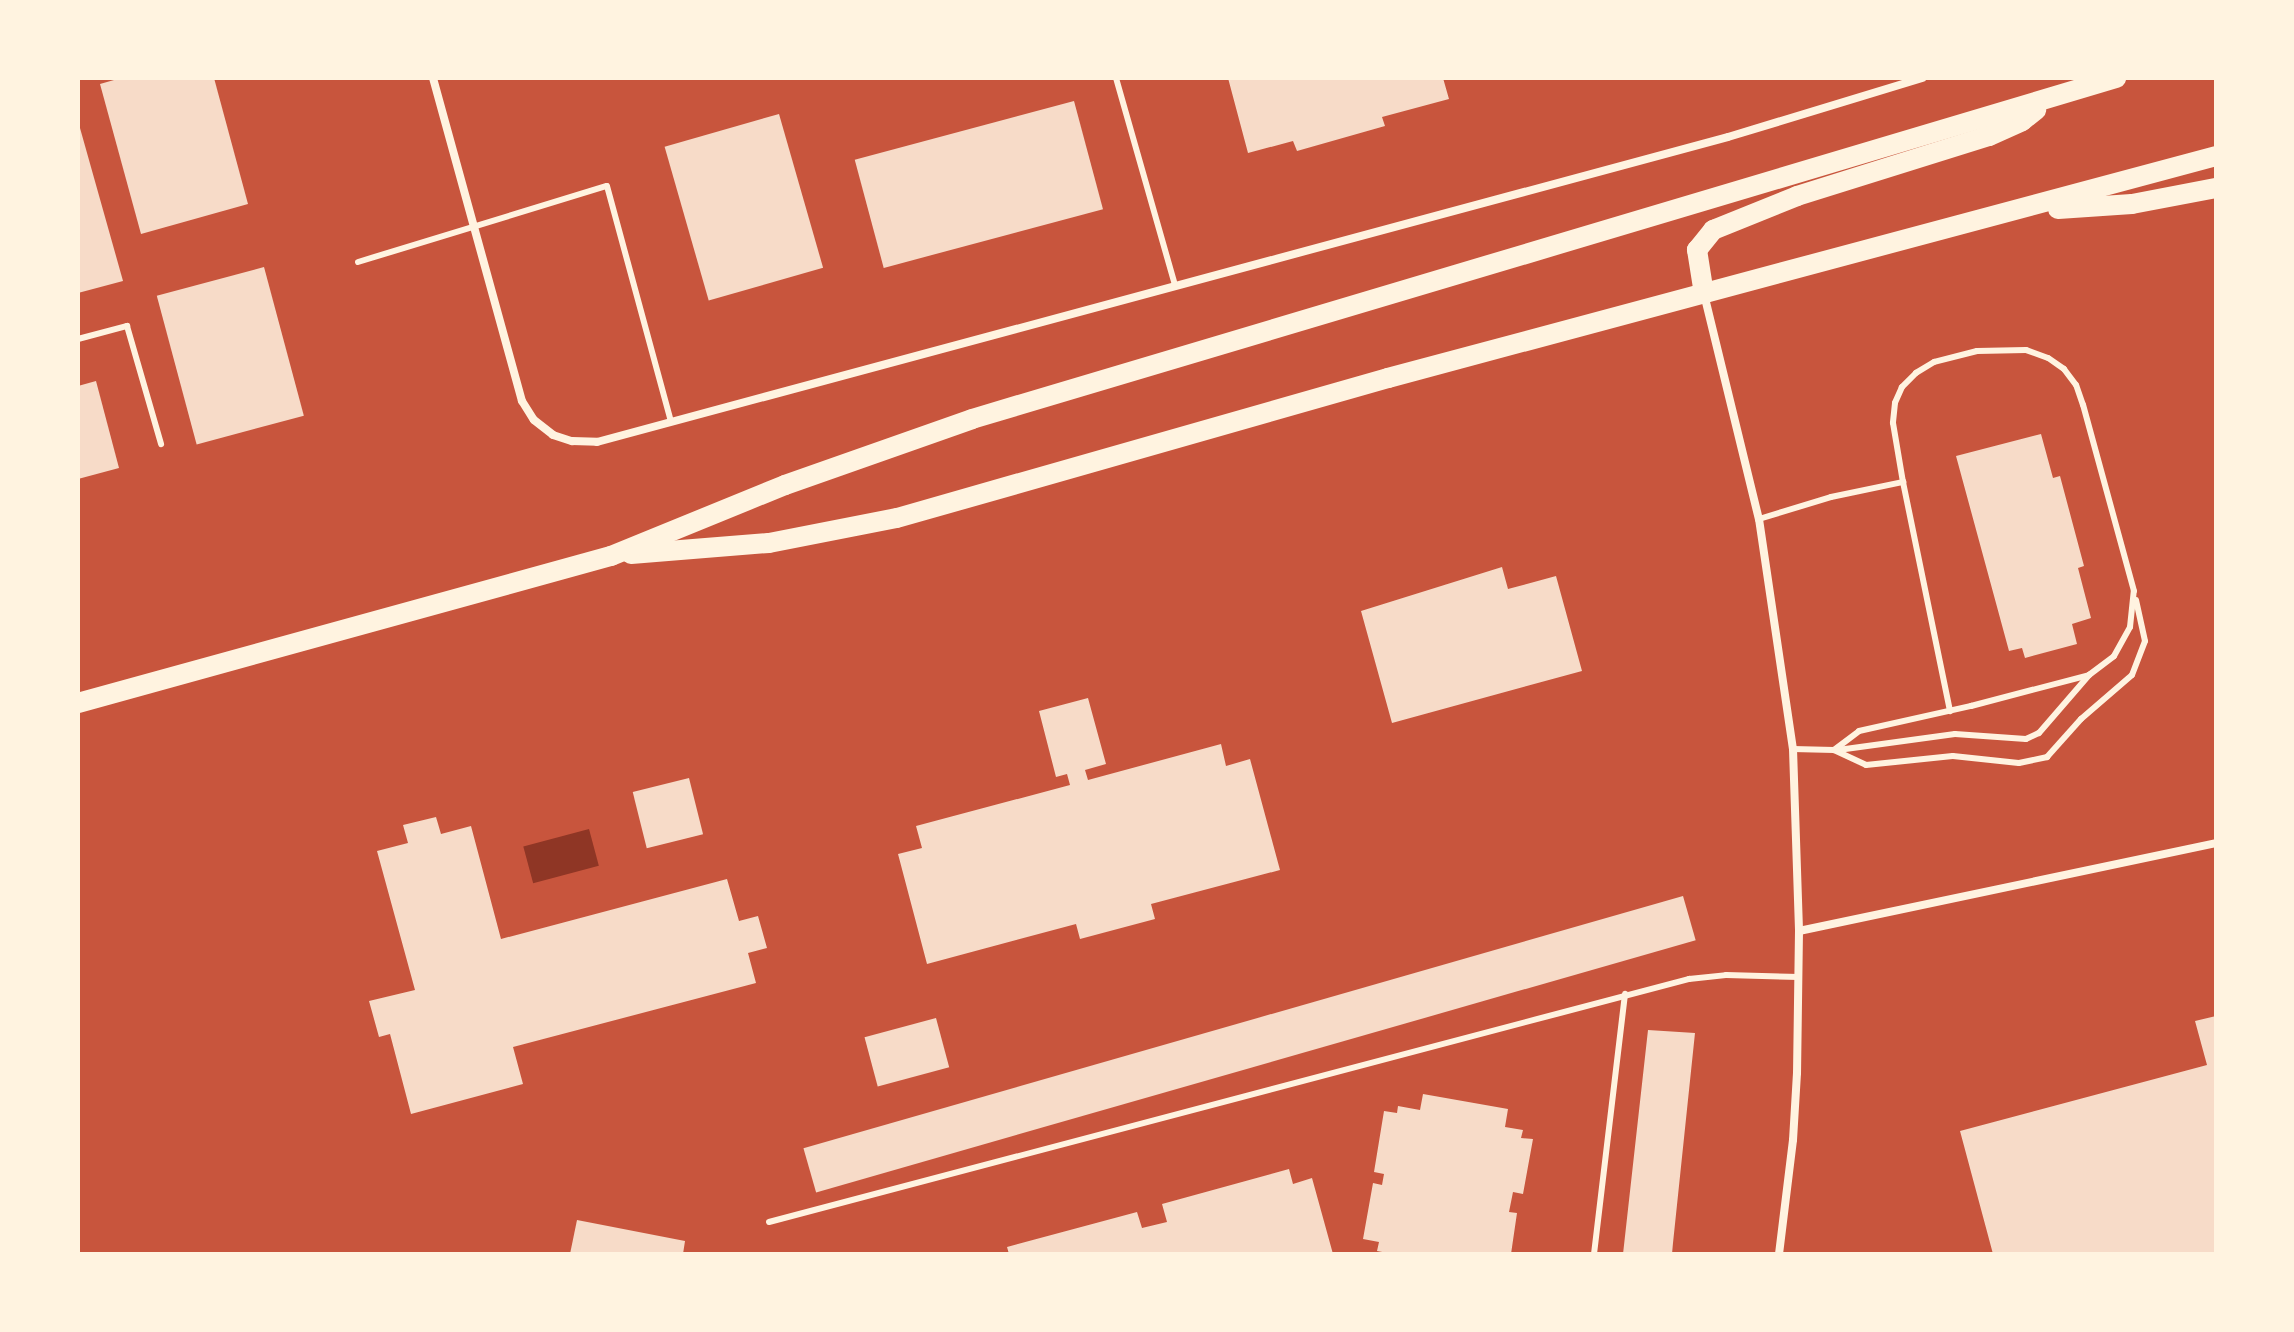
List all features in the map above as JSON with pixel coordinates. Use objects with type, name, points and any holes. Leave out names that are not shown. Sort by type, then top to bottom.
[{"type":"main road","points":[[78,703],[611,556],[785,485],[972,419],[2116,78]]},
{"type":"main road","points":[[1704,294],[1697,250],[1713,230],[1797,196],[1989,136],[2022,121],[2048,100]]},
{"type":"main road","points":[[611,556],[769,543],[897,518],[1388,378],[2216,156]]},
{"type":"main road","points":[[2014,212],[2132,204],[2216,188]]},
{"type":"street","points":[[433,78],[522,401],[534,420],[553,435],[572,441],[597,442],[1744,133],[1922,78]]},
{"type":"street","points":[[1704,294],[1759,519],[1793,749],[1799,977],[1793,1140],[1779,1254]]},
{"type":"street","points":[[1799,931],[2216,843]]},
{"type":"lane","points":[[1116,78],[1175,285]]},
{"type":"lane","points":[[358,262],[607,186],[671,421]]},
{"type":"lane","points":[[78,339],[127,326],[161,444]]},
{"type":"lane","points":[[1834,750],[1866,765],[1953,756],[2019,763],[2047,757],[2081,719],[2132,675],[2141,657],[2145,641],[2134,591],[2076,385],[2064,369],[2048,358],[2026,350],[1977,351],[1934,362],[1916,373],[1902,387],[1895,403],[1894,435],[1950,711]]},
{"type":"lane","points":[[1759,519],[1831,497],[1903,482]]},
{"type":"lane","points":[[1834,750],[1859,731],[2089,675],[2103,667],[2123,643],[2132,618],[2134,591]]},
{"type":"lane","points":[[1793,749],[1834,750],[1955,734],[2026,739],[2039,733],[2089,675]]},
{"type":"lane","points":[[769,1222],[1625,994],[1689,979],[1726,975],[1799,977]]},
{"type":"lane","points":[[1594,1254],[1625,994]]},
{"type":"shaded area","points":[[589,829],[599,866],[533,883],[523,847]]},
{"type":"building","points":[[121,78],[214,78],[248,204],[141,234],[100,84]]},
{"type":"building","points":[[1228,78],[1443,78],[1449,99],[1382,117],[1385,126],[1297,151],[1293,141],[1248,153]]},
{"type":"building","points":[[1074,101],[1103,209],[884,268],[855,160]]},
{"type":"building","points":[[779,114],[823,268],[709,301],[665,147]]},
{"type":"building","points":[[78,121],[123,281],[78,293]]},
{"type":"building","points":[[264,267],[304,416],[197,444],[157,296]]},
{"type":"building","points":[[96,381],[119,468],[78,479],[78,386]]},
{"type":"building","points":[[2041,434],[2053,478],[2060,476],[2084,566],[2078,568],[2091,618],[2072,624],[2077,644],[2025,658],[2022,648],[2009,651],[1956,456]]},
{"type":"building","points":[[1502,567],[1508,589],[1556,576],[1582,671],[1392,723],[1361,611]]},
{"type":"building","points":[[1088,698],[1106,764],[1085,770],[1088,780],[1221,744],[1226,766],[1250,759],[1280,870],[1151,904],[1155,919],[1080,939],[1076,924],[927,964],[898,854],[922,848],[916,826],[1070,785],[1067,774],[1056,777],[1039,711]]},
{"type":"building","points":[[689,778],[703,834],[647,848],[633,792]]},
{"type":"building","points":[[436,817],[441,834],[471,826],[501,939],[727,879],[739,921],[758,916],[767,948],[748,953],[756,983],[513,1047],[523,1084],[411,1114],[390,1034],[379,1037],[369,1001],[415,990],[377,851],[408,843],[403,825]]},
{"type":"building","points":[[1683,896],[1696,940],[816,1192],[803,1148]]},
{"type":"building","points":[[2216,1016],[2216,1254],[1993,1254],[1960,1131],[2207,1065],[2195,1021]]},
{"type":"building","points":[[936,1018],[949,1067],[878,1086],[865,1037]]},
{"type":"building","points":[[1648,1030],[1695,1033],[1672,1254],[1623,1254]]},
{"type":"building","points":[[1423,1094],[1508,1109],[1505,1127],[1523,1130],[1521,1138],[1533,1139],[1523,1194],[1513,1192],[1509,1212],[1517,1213],[1511,1254],[1393,1254],[1377,1251],[1379,1242],[1363,1239],[1373,1183],[1382,1185],[1384,1174],[1374,1172],[1384,1111],[1397,1113],[1398,1106],[1420,1110]]},
{"type":"building","points":[[1289,1169],[1293,1184],[1312,1178],[1333,1254],[1009,1254],[1007,1247],[1137,1212],[1142,1228],[1167,1222],[1162,1204]]},
{"type":"building","points":[[577,1220],[685,1241],[683,1254],[570,1254]]}]
